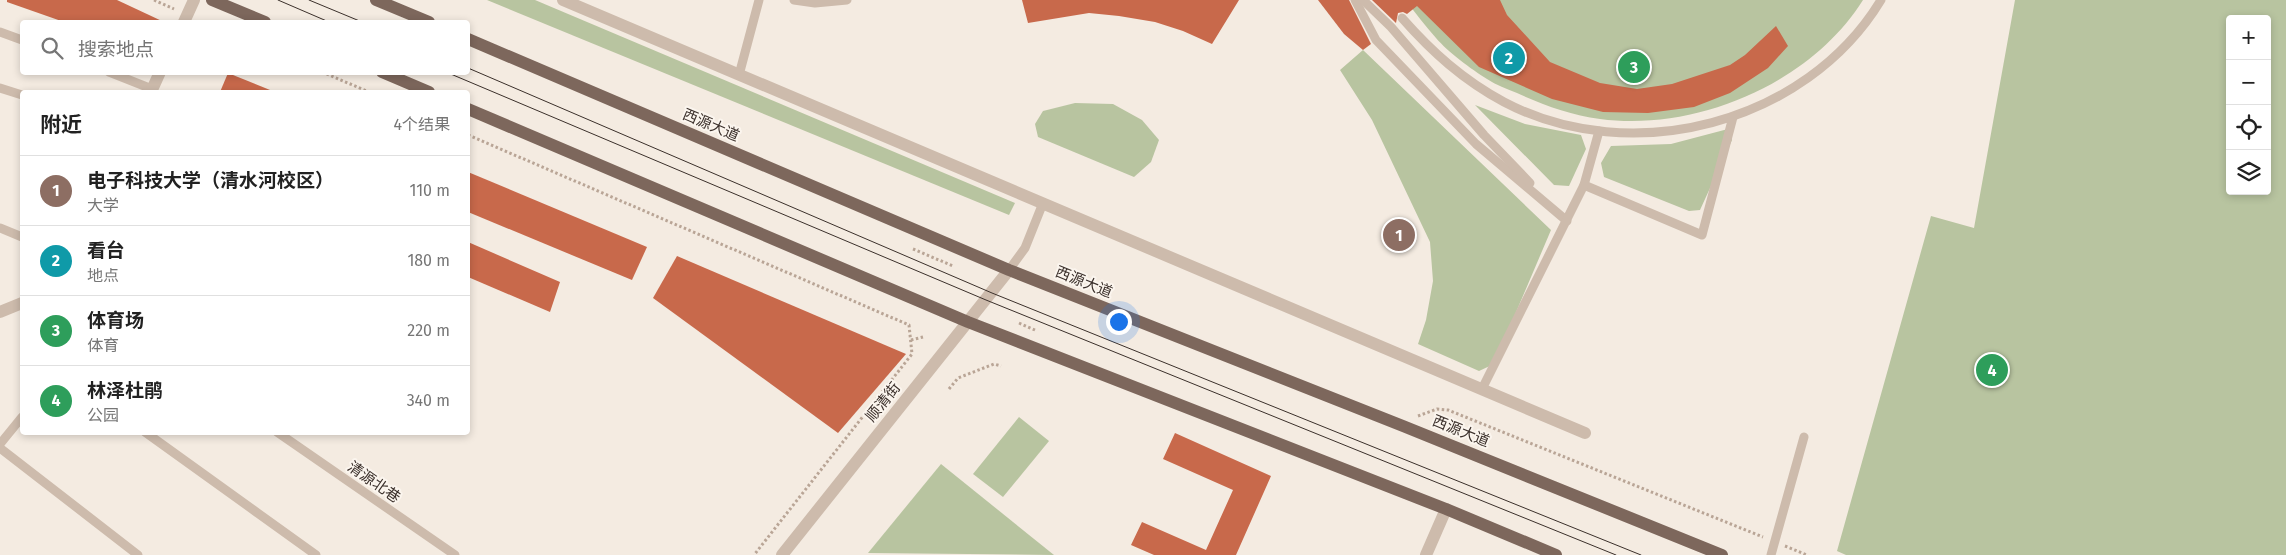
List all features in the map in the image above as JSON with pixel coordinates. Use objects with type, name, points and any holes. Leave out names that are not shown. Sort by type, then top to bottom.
[{"type":"main road","points":[[212,0],[260,20]]},
{"type":"main road","points":[[376,0],[424,20]]},
{"type":"main road","name":"西源大道","points":[[470,40],[1009,270],[1722,555]]},
{"type":"main road","points":[[389,75],[425,90]]},
{"type":"main road","points":[[470,110],[968,322],[1446,509],[1556,555]]},
{"type":"street","points":[[185,20],[194,0]]},
{"type":"street","points":[[563,0],[1585,433]]},
{"type":"street","points":[[151,90],[159,75]]},
{"type":"street","name":"顺清街","points":[[782,555],[1009,270]]},
{"type":"street","points":[[0,312],[20,304]]},
{"type":"street","points":[[1426,555],[1446,509]]},
{"type":"lane","points":[[739,75],[759,0]]},
{"type":"lane","points":[[794,0],[816,3],[847,0]]},
{"type":"lane","points":[[1355,0],[1376,40],[1476,144],[1567,221]]},
{"type":"lane","points":[[1363,0],[1391,27],[1484,135],[1567,221]]},
{"type":"lane","points":[[1402,18],[1450,67],[1498,98],[1535,116],[1599,131],[1644,133],[1680,130],[1733,117],[1790,90],[1816,72],[1861,28],[1881,0]]},
{"type":"lane","points":[[0,32],[20,39]]},
{"type":"lane","points":[[116,75],[149,90]]},
{"type":"lane","points":[[0,88],[20,94]]},
{"type":"lane","points":[[1584,186],[1702,235],[1733,117]]},
{"type":"lane","points":[[1482,389],[1584,186],[1599,131]]},
{"type":"lane","points":[[1009,270],[1025,248],[1043,203]]},
{"type":"lane","points":[[0,228],[20,236]]},
{"type":"lane","points":[[0,444],[20,419]]},
{"type":"lane","points":[[149,435],[316,555]]},
{"type":"lane","name":"清源北巷","points":[[281,435],[455,555]]},
{"type":"lane","points":[[1771,555],[1804,438]]},
{"type":"lane","points":[[0,448],[138,555]]},
{"type":"path","points":[[329,75],[364,90]]},
{"type":"path","points":[[470,135],[909,325],[912,354],[754,555]]},
{"type":"path","points":[[913,249],[953,266]]},
{"type":"path","points":[[911,340],[923,337]]},
{"type":"path","points":[[949,389],[958,378],[994,364],[1001,366]]},
{"type":"path","points":[[1403,426],[1419,415],[1437,409],[1448,410],[1808,555]]},
{"type":"green space","points":[[487,0],[535,0],[1015,203],[1009,215]]},
{"type":"green space","points":[[1405,0],[1863,0],[1841,29],[1814,55],[1783,78],[1748,96],[1712,109],[1675,118],[1637,121],[1600,119],[1568,112],[1537,102],[1494,83],[1447,49]]},
{"type":"green space","points":[[2015,0],[2286,0],[2286,555],[1846,555],[1837,551],[1931,216],[1974,228]]},
{"type":"green space","points":[[1363,50],[1551,230],[1494,364],[1479,371],[1418,344],[1426,320],[1433,281],[1430,242],[1372,120],[1340,70]]},
{"type":"green space","points":[[1075,103],[1113,104],[1142,120],[1159,140],[1151,162],[1134,177],[1038,137],[1035,124],[1043,111]]},
{"type":"green space","points":[[1475,105],[1525,124],[1581,135],[1586,149],[1569,186],[1554,185]]},
{"type":"green space","points":[[1728,129],[1732,140],[1700,210],[1689,211],[1604,177],[1601,163],[1611,146],[1671,144]]},
{"type":"green space","points":[[1019,417],[1049,441],[1003,497],[973,474]]},
{"type":"green space","points":[[941,464],[1054,555],[868,553]]},
{"type":"building","points":[[7,0],[117,0],[160,20],[58,20],[7,2]]},
{"type":"building","points":[[1022,0],[1239,0],[1212,44],[1183,31],[1155,22],[1119,16],[1089,13],[1028,23]]},
{"type":"building","points":[[1318,0],[1349,0],[1371,44],[1363,50],[1344,34]]},
{"type":"building","points":[[1372,0],[1500,0],[1507,15],[1550,62],[1600,83],[1637,89],[1672,84],[1730,65],[1745,55],[1776,26],[1788,46],[1768,68],[1730,93],[1694,107],[1648,113],[1603,112],[1552,99],[1479,67],[1417,6],[1407,14],[1403,12],[1398,13],[1396,23]]},
{"type":"building","points":[[227,75],[233,75],[270,90],[221,90]]},
{"type":"building","points":[[470,173],[647,247],[632,280],[470,213]]},
{"type":"building","points":[[470,243],[560,282],[550,312],[470,278]]},
{"type":"building","points":[[677,256],[906,354],[838,433],[653,298]]},
{"type":"building","points":[[1175,433],[1271,476],[1236,555],[1154,555],[1131,545],[1142,522],[1206,550],[1233,490],[1163,459]]},
{"type":"tram line","points":[[278,0],[324,20]]},
{"type":"tram line","points":[[309,0],[357,20]]},
{"type":"tram line","points":[[470,69],[992,293],[1641,555]]},
{"type":"tram line","points":[[453,75],[986,300],[1616,555]]},
{"type":"place","name":"看台","points":[[1509,58]]},
{"type":"place","name":"体育场","points":[[1634,67]]},
{"type":"place","name":"电子科技大学（清水河校区）","points":[[1399,235]]},
{"type":"place","name":"林泽杜鹃","points":[[1992,370]]}]
